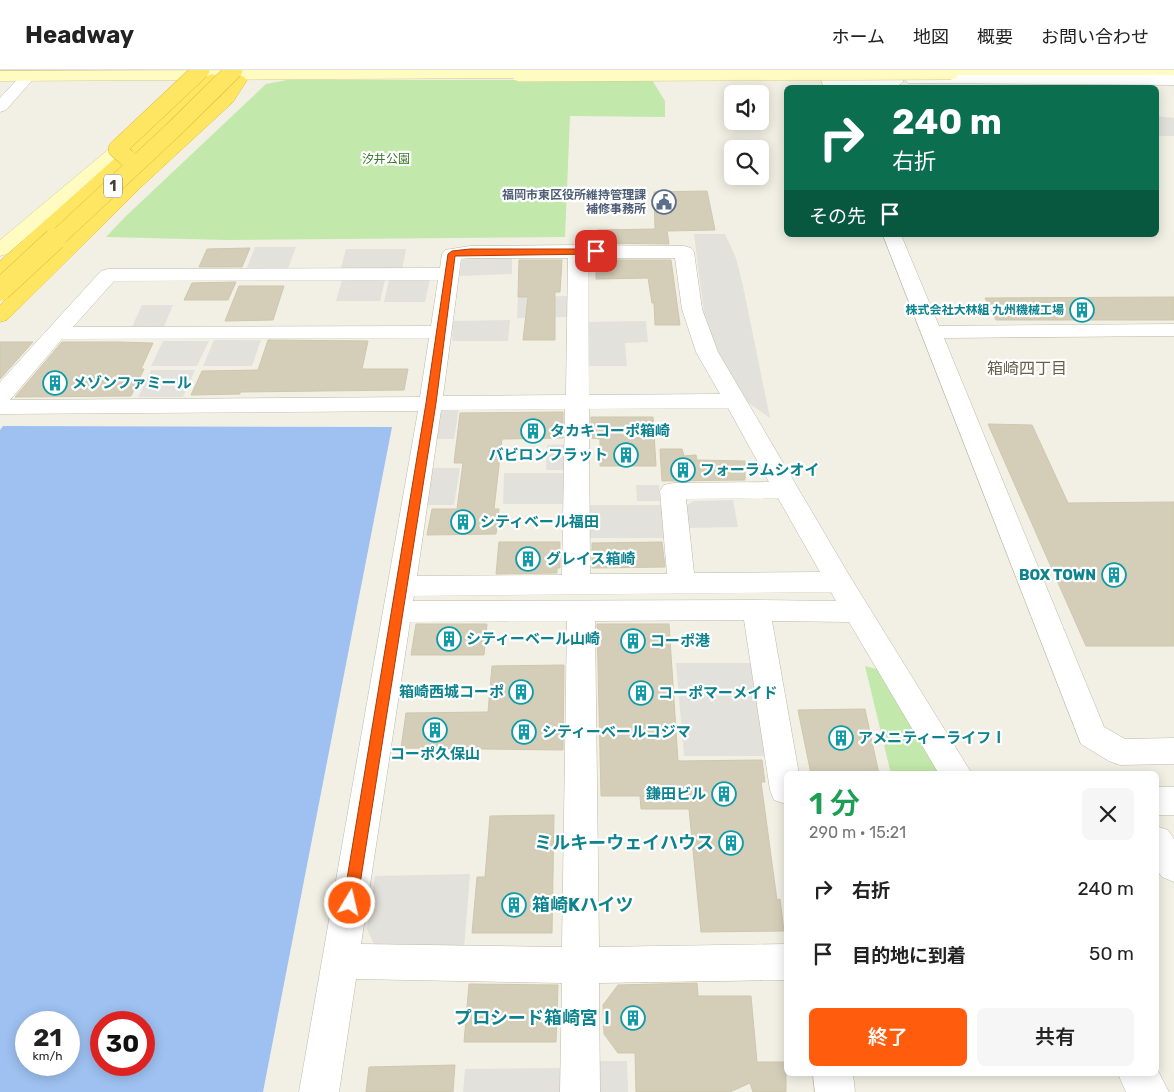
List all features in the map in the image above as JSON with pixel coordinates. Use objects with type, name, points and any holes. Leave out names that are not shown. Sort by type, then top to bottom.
[{"type":"highway","name":"1","points":[[0,272],[221,70]]},
{"type":"highway","points":[[126,158],[117,149],[204,72]]},
{"type":"highway","name":"1","points":[[0,290],[172,131],[243,73]]},
{"type":"highway","points":[[0,316],[135,183],[227,100],[243,73]]},
{"type":"street","points":[[0,76],[204,72],[1174,71]]},
{"type":"street","points":[[0,250],[95,168],[176,103],[204,72]]},
{"type":"street","points":[[0,285],[63,225],[157,143],[193,108],[243,73]]},
{"type":"street","points":[[0,107],[28,76]]},
{"type":"street","points":[[831,85],[829,80],[895,79],[1028,83],[1174,80]]},
{"type":"street","points":[[893,237],[1092,735],[1120,752],[1174,751]]},
{"type":"street","points":[[578,251],[580,1092]]},
{"type":"street","points":[[319,1092],[431,403],[452,254],[470,252],[578,251],[684,252],[695,318],[707,352],[839,582],[954,771]]},
{"type":"street","points":[[0,398],[108,275],[449,274]]},
{"type":"street","points":[[931,332],[1174,330]]},
{"type":"street","points":[[56,333],[440,332]]},
{"type":"street","points":[[0,407],[734,401]]},
{"type":"street","points":[[680,583],[673,491],[785,490]]},
{"type":"street","points":[[579,598],[680,583],[839,582]]},
{"type":"street","points":[[399,599],[579,598],[756,610],[858,612]]},
{"type":"street","points":[[756,610],[784,778]]},
{"type":"street","points":[[1159,801],[1174,801]]},
{"type":"street","points":[[1159,845],[1174,866]]},
{"type":"street","points":[[341,961],[580,965],[784,962]]},
{"type":"street","points":[[832,1076],[835,1092]]},
{"type":"street","points":[[1139,1076],[1149,1092]]},
{"type":"green space","name":"汐井公園","points":[[287,80],[652,80],[665,101],[665,117],[570,116],[565,237],[227,240],[106,237],[266,84]]},
{"type":"green space","points":[[865,666],[880,670],[940,771],[890,771]]},
{"type":"shaded area","points":[[1159,116],[1174,118],[1174,136],[1159,136]]},
{"type":"shaded area","points":[[694,234],[725,234],[736,258],[770,418],[743,399],[714,346],[705,321]]},
{"type":"shaded area","points":[[255,247],[296,247],[287,271],[245,272]]},
{"type":"shaded area","points":[[346,249],[406,249],[402,271],[340,271]]},
{"type":"shaded area","points":[[512,257],[512,274],[460,276],[462,258]]},
{"type":"shaded area","points":[[430,279],[425,302],[384,302],[389,280]]},
{"type":"shaded area","points":[[342,280],[385,280],[380,301],[336,301]]},
{"type":"shaded area","points":[[571,296],[571,317],[517,318],[518,297]]},
{"type":"shaded area","points":[[142,305],[173,305],[163,329],[131,329]]},
{"type":"shaded area","points":[[510,320],[508,341],[452,341],[453,321]]},
{"type":"shaded area","points":[[646,321],[648,342],[625,343],[627,366],[587,366],[587,322]]},
{"type":"shaded area","points":[[214,340],[261,340],[252,366],[203,366]]},
{"type":"shaded area","points":[[163,341],[209,341],[197,366],[151,366]]},
{"type":"shaded area","points":[[151,370],[195,370],[183,397],[138,397]]},
{"type":"shaded area","points":[[441,408],[459,408],[454,439],[436,439]]},
{"type":"shaded area","points":[[571,444],[570,470],[546,470],[547,445]]},
{"type":"shaded area","points":[[433,468],[460,468],[454,505],[427,505]]},
{"type":"shaded area","points":[[504,473],[571,473],[570,504],[503,504]]},
{"type":"shaded area","points":[[636,485],[659,485],[660,501],[637,501]]},
{"type":"shaded area","points":[[733,500],[738,527],[688,528],[685,506],[694,501]]},
{"type":"shaded area","points":[[589,505],[664,505],[667,538],[589,538]]},
{"type":"shaded area","points":[[676,663],[752,663],[766,756],[684,756]]},
{"type":"shaded area","points":[[470,874],[464,949],[376,948],[367,929],[375,876]]},
{"type":"shaded area","points":[[593,1061],[627,1061],[628,1092],[593,1092]]},
{"type":"shaded area","points":[[566,1068],[566,1092],[463,1092],[465,1069]]},
{"type":"water","points":[[3,426],[392,427],[263,1092],[0,1092],[0,430]]},
{"type":"building","points":[[707,191],[715,230],[667,231],[669,244],[597,243],[597,230],[655,229],[654,192]]},
{"type":"building","points":[[250,248],[242,267],[199,267],[207,249]]},
{"type":"building","points":[[519,260],[562,260],[560,292],[555,292],[555,340],[523,340],[528,297],[518,297]]},
{"type":"building","points":[[596,260],[671,260],[680,325],[655,325],[654,303],[652,303],[648,278],[596,279]]},
{"type":"building","points":[[236,282],[228,300],[184,300],[192,283]]},
{"type":"building","points":[[239,286],[284,286],[273,320],[225,321]]},
{"type":"building","name":"株式会社大林組 九州機械工場","points":[[1174,297],[1174,320],[996,320],[985,298]]},
{"type":"building","points":[[268,340],[368,341],[362,369],[408,369],[404,390],[240,392],[240,394],[191,395],[202,371],[258,370]]},
{"type":"building","points":[[0,342],[33,342],[0,379]]},
{"type":"building","points":[[62,342],[153,343],[141,369],[144,369],[131,396],[15,397]]},
{"type":"building","points":[[563,412],[563,438],[502,439],[494,509],[499,509],[496,534],[427,535],[432,509],[457,509],[463,463],[454,463],[460,413]]},
{"type":"building","points":[[591,417],[653,417],[656,466],[600,466],[600,439],[591,438]]},
{"type":"building","name":"BOX TOWN","points":[[988,424],[1032,425],[1068,503],[1174,502],[1174,646],[1086,646]]},
{"type":"building","name":"フォーラムシオイ","points":[[660,449],[682,449],[684,456],[696,455],[697,460],[745,461],[745,480],[662,481]]},
{"type":"building","name":"グレイス箱崎","points":[[499,542],[560,542],[560,568],[557,568],[557,573],[496,574]]},
{"type":"building","points":[[662,542],[665,567],[592,568],[592,543]]},
{"type":"building","name":"シティーベール山崎","points":[[416,624],[487,624],[484,655],[411,655]]},
{"type":"building","points":[[597,624],[669,624],[678,761],[762,760],[765,782],[761,782],[777,900],[780,899],[784,931],[701,932],[689,809],[641,809],[640,796],[601,796]]},
{"type":"building","points":[[564,665],[563,750],[401,748],[406,713],[488,712],[492,666]]},
{"type":"building","points":[[865,709],[878,771],[810,771],[798,710]]},
{"type":"building","points":[[554,815],[552,933],[472,933],[477,877],[485,877],[490,816]]},
{"type":"building","points":[[697,983],[698,996],[751,996],[757,1062],[784,1062],[786,1092],[753,1092],[750,1083],[730,1092],[636,1092],[635,1053],[618,1053],[604,1034],[603,1005],[618,985]]},
{"type":"building","points":[[469,984],[558,985],[556,1042],[464,1042]]},
{"type":"building","points":[[455,1065],[453,1092],[366,1092],[369,1067]]},
{"type":"place","name":"福岡市東区役所維持管理課 補修事務所","points":[[664,202]]},
{"type":"place","name":"株式会社大林組 九州機械工場","points":[[1082,310]]},
{"type":"place","name":"メゾンファミール","points":[[55,383]]},
{"type":"place","name":"タカキコーポ箱崎","points":[[533,431]]},
{"type":"place","name":"バビロンフラット","points":[[626,455]]},
{"type":"place","name":"フォーラムシオイ","points":[[683,470]]},
{"type":"place","name":"シティベール福田","points":[[463,522]]},
{"type":"place","name":"グレイス箱崎","points":[[528,559]]},
{"type":"place","name":"BOX TOWN","points":[[1114,575]]},
{"type":"place","name":"シティーベール山崎","points":[[449,639]]},
{"type":"place","name":"コーポ港","points":[[633,641]]},
{"type":"place","name":"箱崎西城コーポ","points":[[521,692]]},
{"type":"place","name":"コーポマーメイド","points":[[641,693]]},
{"type":"place","name":"コーポ久保山","points":[[435,730]]},
{"type":"place","name":"シティーベールコジマ","points":[[524,732]]},
{"type":"place","name":"アメニティーライフⅠ","points":[[841,738]]},
{"type":"place","name":"鎌田ビル","points":[[724,794]]},
{"type":"place","name":"ミルキーウェイハウス","points":[[731,843]]},
{"type":"place","name":"箱崎Kハイツ","points":[[514,905]]},
{"type":"place","name":"プロシード箱崎宮Ⅰ","points":[[633,1018]]},
{"type":"district","name":"箱崎四丁目","points":[[1027,368]]},
{"type":"route","points":[[350,903],[431,403],[452,254],[470,252],[596,251]]}]
